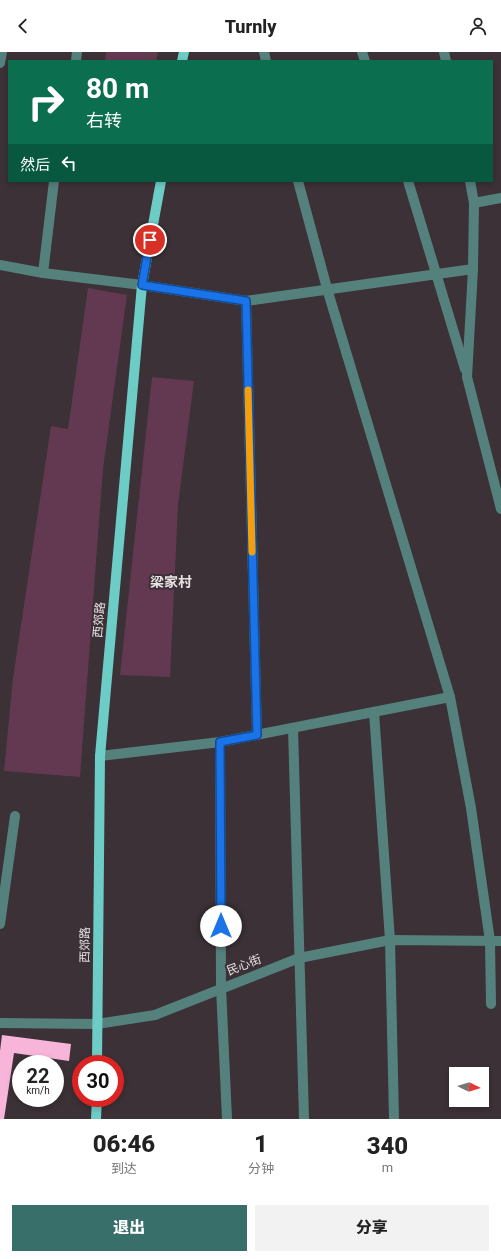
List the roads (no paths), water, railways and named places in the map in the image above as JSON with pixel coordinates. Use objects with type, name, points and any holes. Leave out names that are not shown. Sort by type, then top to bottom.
[{"type":"main road","name":"西郊路","points":[[97,1055],[100,756],[142,285],[161,182]]},
{"type":"main road","points":[[96,1107],[96,1119]]},
{"type":"street","points":[[0,63],[2,52]]},
{"type":"street","points":[[43,273],[54,182]]},
{"type":"street","points":[[298,182],[327,290],[450,697],[471,808],[490,941],[491,1004]]},
{"type":"street","points":[[408,182],[468,377],[501,509]]},
{"type":"street","points":[[468,377],[474,269],[474,203],[470,182]]},
{"type":"street","points":[[474,203],[501,198]]},
{"type":"street","points":[[0,265],[43,273],[142,285],[246,301],[474,269]]},
{"type":"street","points":[[246,301],[257,735]]},
{"type":"street","points":[[100,756],[220,742],[450,697]]},
{"type":"street","points":[[374,712],[390,940],[394,1119]]},
{"type":"street","points":[[293,728],[304,1119]]},
{"type":"street","points":[[220,742],[221,987],[227,1119]]},
{"type":"street","points":[[0,924],[15,816]]},
{"type":"street","name":"民心街","points":[[1,1026],[97,1024],[155,1015],[221,987],[299,958],[390,940],[501,941]]},
{"type":"district","name":"梁家村","points":[[171,582]]}]
